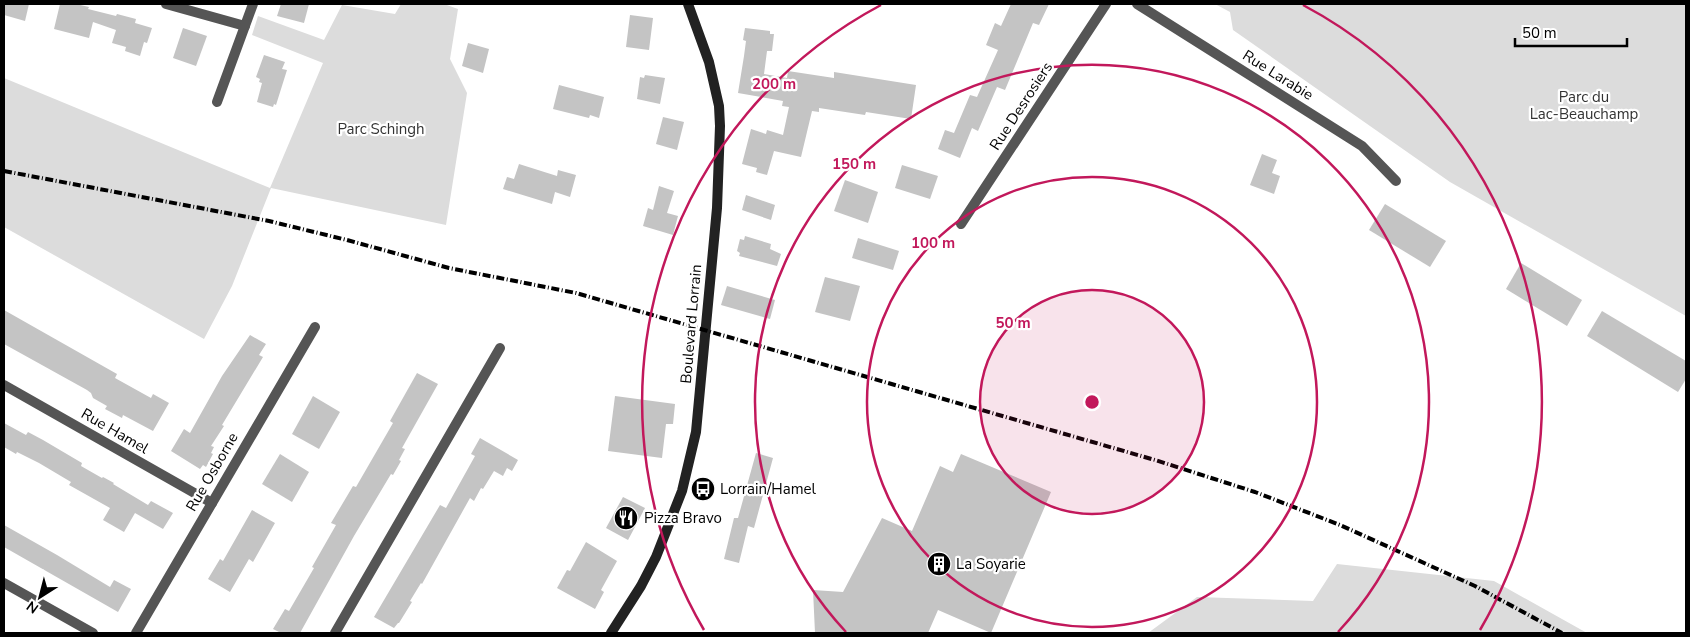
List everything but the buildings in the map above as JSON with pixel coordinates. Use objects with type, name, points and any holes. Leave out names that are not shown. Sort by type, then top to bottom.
[{"type":"main road","name":"Boulevard Lorrain","points":[[611,633],[641,586],[656,557],[682,491],[696,432],[717,208],[720,126],[717,98],[709,62],[688,4]]},
{"type":"street","points":[[166,4],[245,26]]},
{"type":"street","points":[[217,102],[253,4]]},
{"type":"street","name":"Rue Desrosiers","points":[[961,224],[1106,4]]},
{"type":"street","name":"Rue Larabie","points":[[1137,4],[1362,146],[1396,182]]},
{"type":"street","name":"Rue Osborne","points":[[136,633],[315,327]]},
{"type":"street","points":[[335,633],[500,348]]},
{"type":"street","name":"Rue Hamel","points":[[4,385],[212,503]]},
{"type":"street","points":[[4,583],[93,633]]},
{"type":"green space","name":"Parc Schingh","points":[[401,4],[444,4],[458,9],[450,59],[467,93],[446,225],[271,188],[232,286],[204,339],[4,227],[4,78],[270,188],[323,63],[252,35],[258,16],[324,40],[342,5],[395,14]]},
{"type":"green space","name":"Parc du Lac-Beauchamp","points":[[1215,4],[1686,4],[1686,316],[1450,182],[1233,30],[1230,12]]},
{"type":"green space","points":[[1337,564],[1494,581],[1587,633],[1148,633],[1197,597],[1313,601]]},
{"type":"railway","points":[[4,171],[269,221],[449,268],[576,293],[1155,460],[1255,492],[1340,525],[1475,586],[1562,633]]},
{"type":"place","name":"Lorrain/Hamel","points":[[703,489]]},
{"type":"place","name":"Pizza Bravo","points":[[626,518]]},
{"type":"place","name":"La Soyarie","points":[[939,564]]}]
